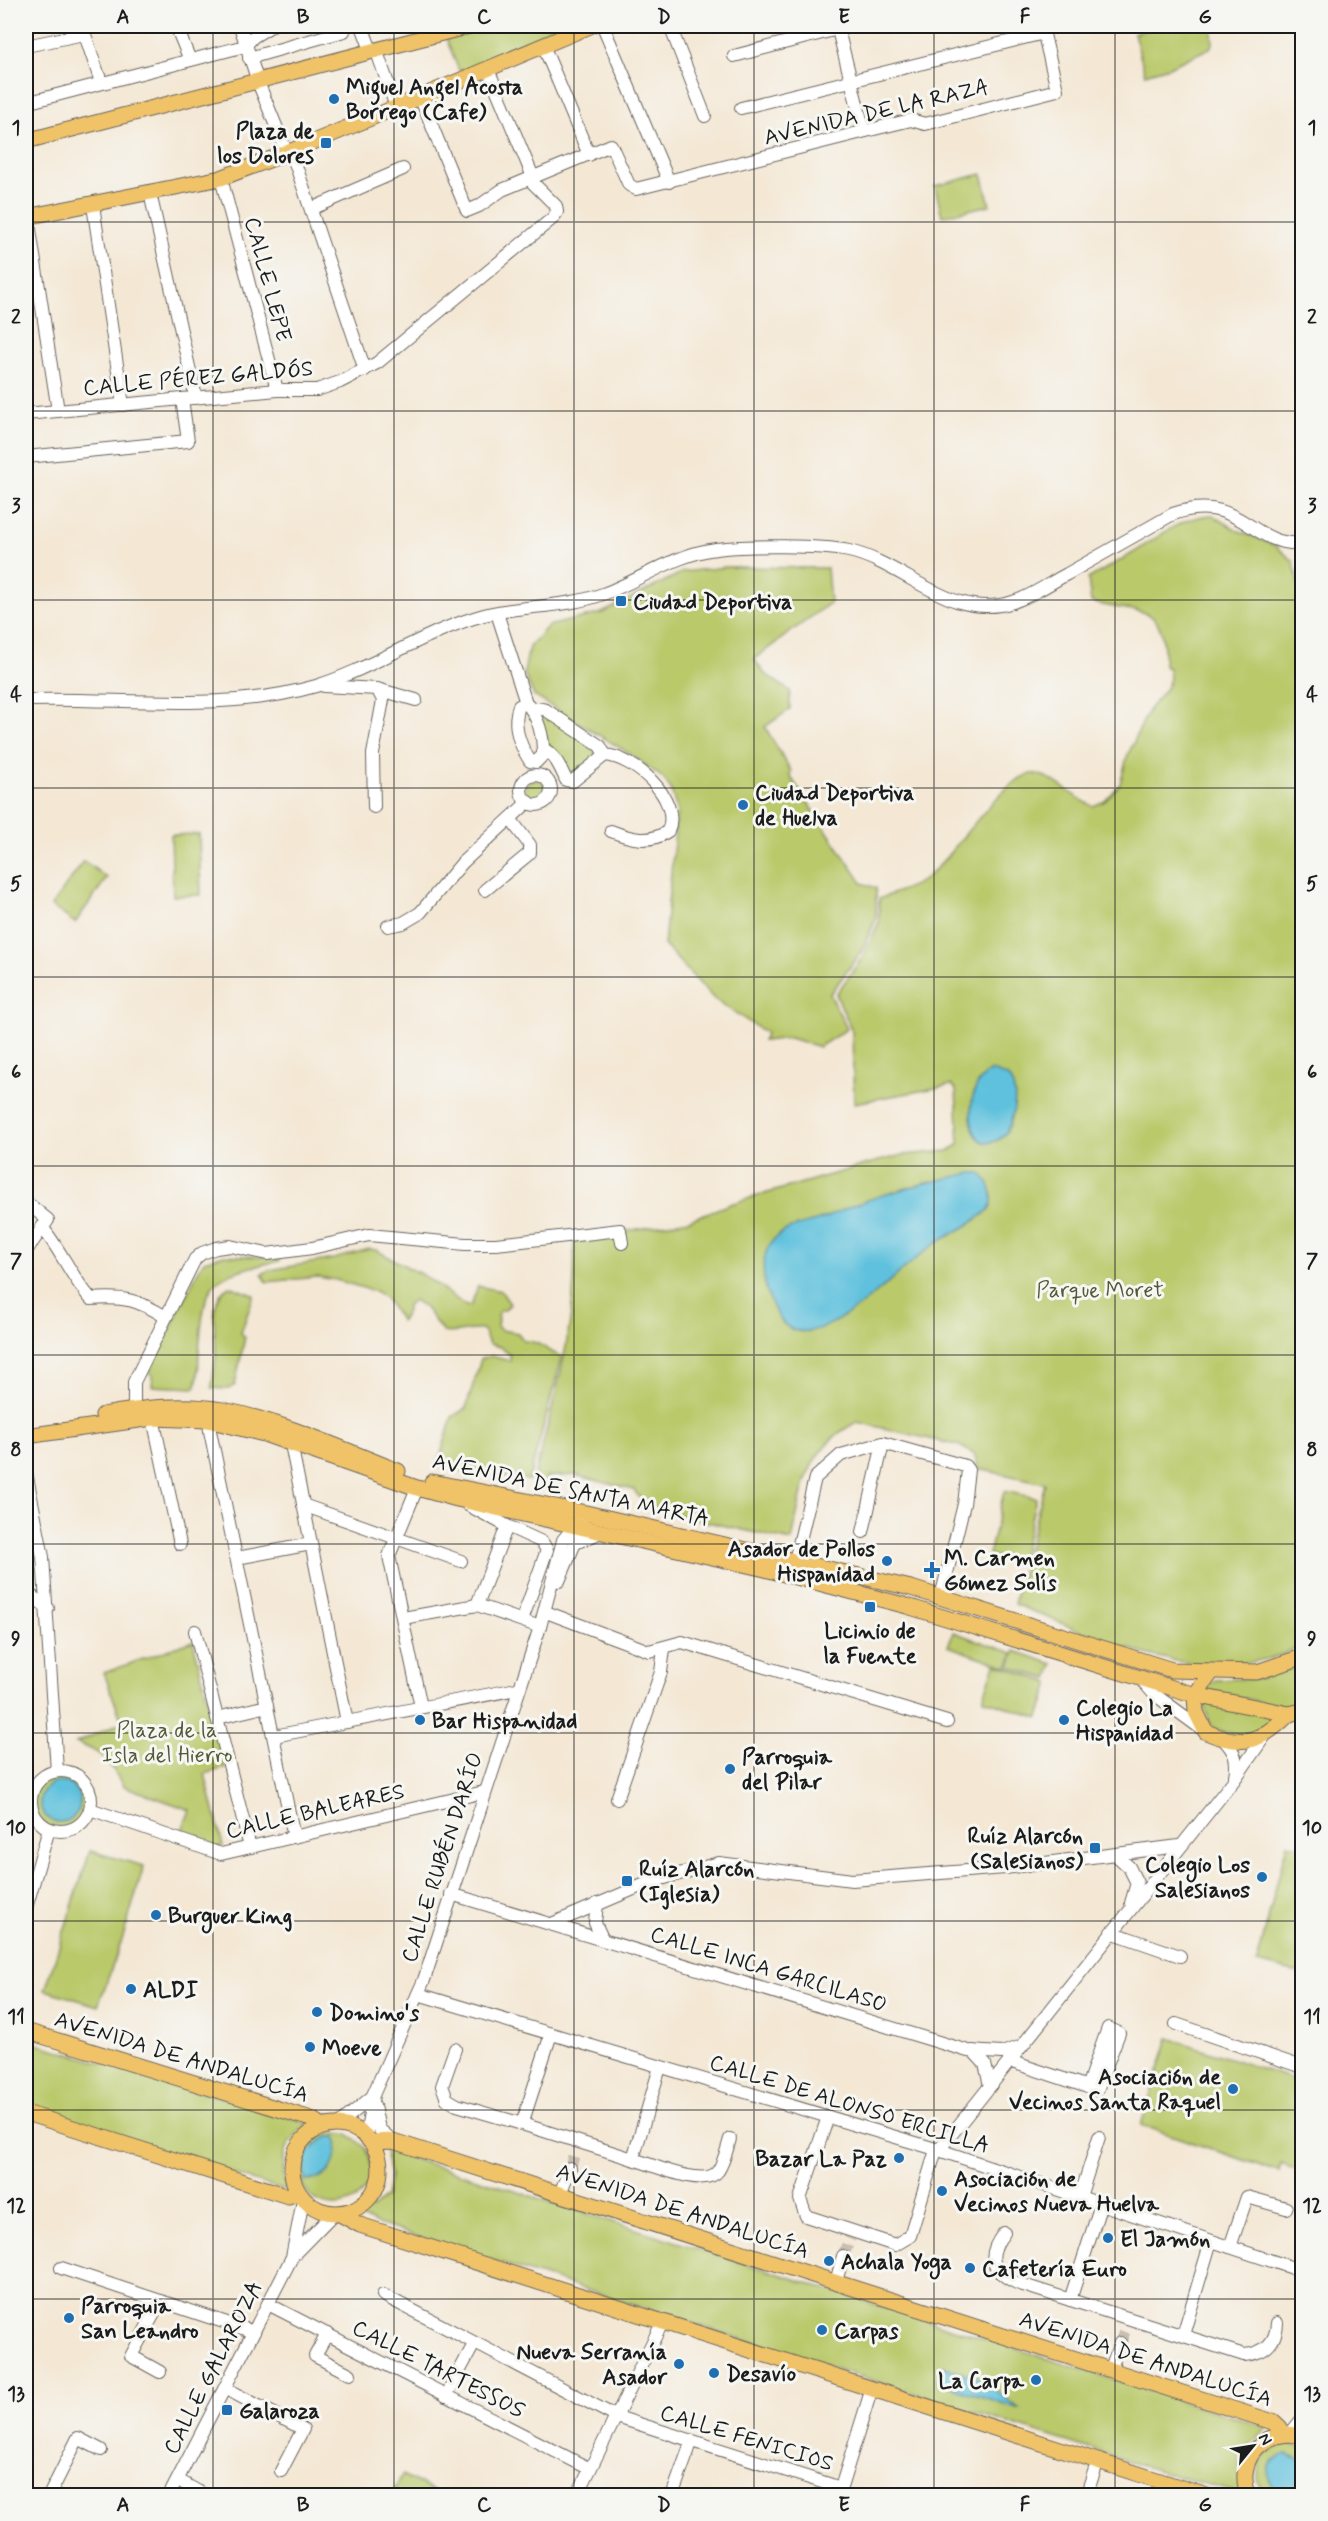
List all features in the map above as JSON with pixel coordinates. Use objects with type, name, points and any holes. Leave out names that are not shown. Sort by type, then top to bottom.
[{"type":"main road","points":[[26,141],[469,26]]},
{"type":"main road","points":[[27,217],[221,178],[289,152],[586,26]]},
{"type":"main road","name":"AVENIDA DE SANTA MARTA","points":[[26,1426],[134,1410],[208,1414],[293,1437],[457,1498],[599,1533],[765,1569],[907,1606],[1195,1695],[1298,1712]]},
{"type":"main road","name":"AVENIDA DE SANTA MARTA","points":[[26,1436],[153,1418],[208,1414]]},
{"type":"main road","name":"AVENIDA DE SANTA MARTA","points":[[418,1484],[585,1513],[941,1597],[1172,1670],[1211,1673],[1257,1672],[1284,1666],[1302,1657]]},
{"type":"main road","points":[[1211,1673],[1195,1695],[1196,1712],[1206,1732],[1223,1739],[1248,1741],[1264,1737]]},
{"type":"main road","name":"AVENIDA DE SANTA MARTA","points":[[1264,1737],[1298,1712]]},
{"type":"main road","name":"AVENIDA DE ANDALUCÍA","points":[[26,2031],[331,2126]]},
{"type":"main road","points":[[26,2113],[288,2196],[301,2196]]},
{"type":"main road","points":[[337,2214],[354,2211],[365,2203],[379,2181],[379,2160],[368,2139],[353,2128],[331,2126],[312,2132],[294,2153],[291,2166],[293,2180],[301,2196],[317,2210],[337,2214],[360,2225],[1207,2496]]},
{"type":"main road","name":"AVENIDA DE ANDALUCÍA","points":[[368,2139],[393,2141],[836,2282],[1273,2422],[1293,2435]]},
{"type":"main road","points":[[1249,2496],[1244,2475],[1253,2451],[1274,2436],[1293,2435]]},
{"type":"street","points":[[176,26],[190,60]]},
{"type":"street","points":[[240,26],[258,82],[311,209],[365,370]]},
{"type":"street","points":[[247,52],[253,37],[271,26]]},
{"type":"street","points":[[362,26],[396,107]]},
{"type":"street","points":[[603,26],[669,182]]},
{"type":"street","points":[[670,26],[705,116]]},
{"type":"street","points":[[734,56],[842,27],[851,80],[864,131]]},
{"type":"street","points":[[741,108],[1043,29]]},
{"type":"street","name":"AVENIDA DE LA RAZA","points":[[589,155],[612,145],[629,184],[636,189],[864,131],[911,120],[926,124],[1057,90],[1043,29]]},
{"type":"street","points":[[26,46],[83,30],[101,82]]},
{"type":"street","points":[[26,103],[190,60],[247,52],[344,31]]},
{"type":"street","points":[[420,97],[467,211],[479,206],[502,190],[589,155],[543,45]]},
{"type":"street","points":[[488,69],[531,178]]},
{"type":"street","points":[[311,209],[403,169]]},
{"type":"street","name":"CALLE LEPE","points":[[221,178],[277,390]]},
{"type":"street","name":"CALLE PÉREZ GALDÓS","points":[[26,414],[277,390],[317,390],[365,370],[381,361],[554,218],[557,212],[556,206],[531,178]]},
{"type":"street","points":[[150,193],[196,398]]},
{"type":"street","points":[[93,205],[123,405]]},
{"type":"street","points":[[27,217],[58,411]]},
{"type":"street","points":[[26,457],[188,441],[182,399]]},
{"type":"street","points":[[26,700],[240,700],[316,686],[354,672],[436,633],[497,613],[581,601],[606,593],[687,556],[715,549],[829,548],[851,552],[877,562],[944,598],[978,606],[1013,602],[1173,514],[1188,509],[1213,508],[1230,513],[1268,536],[1283,541],[1302,543]]},
{"type":"street","points":[[497,613],[529,707],[539,725],[543,749],[536,769],[522,785],[522,795],[528,802],[542,803],[549,797],[549,783],[536,769],[525,754],[516,730],[515,716],[519,706],[529,707],[538,708],[546,710],[600,746],[605,755]]},
{"type":"street","points":[[316,686],[377,689],[416,700]]},
{"type":"street","points":[[374,807],[373,754],[383,700],[377,689]]},
{"type":"street","points":[[543,749],[555,759],[567,780],[573,781],[605,755],[618,756],[658,788],[671,815],[668,831],[658,838],[641,840],[611,831]]},
{"type":"street","points":[[388,926],[420,913],[463,862],[528,802]]},
{"type":"street","points":[[484,890],[530,853],[530,845],[511,820]]},
{"type":"street","points":[[26,1202],[45,1223],[76,1282],[91,1299],[110,1298],[140,1302],[166,1317]]},
{"type":"street","points":[[26,1251],[45,1223]]},
{"type":"street","points":[[134,1410],[134,1382],[195,1258],[202,1252],[230,1246],[267,1254],[312,1248],[369,1235],[465,1244],[496,1244],[621,1230],[622,1243]]},
{"type":"street","points":[[208,1414],[294,1837]]},
{"type":"street","points":[[153,1418],[180,1544]]},
{"type":"street","points":[[293,1437],[303,1505],[347,1722]]},
{"type":"street","points":[[863,1532],[883,1443]]},
{"type":"street","points":[[795,1561],[815,1478],[841,1455],[883,1443],[965,1466],[968,1470],[970,1493],[941,1597]]},
{"type":"street","points":[[26,1472],[43,1557],[57,1771]]},
{"type":"street","points":[[418,1484],[389,1556],[421,1707]]},
{"type":"street","points":[[457,1498],[507,1526],[542,1542],[547,1550],[522,1620]]},
{"type":"street","points":[[303,1505],[461,1561]]},
{"type":"street","name":"CALLE RUBÉN DARÍO","points":[[368,2139],[372,2096],[418,1994],[517,1689],[569,1542],[574,1526],[568,1510]]},
{"type":"street","points":[[574,1526],[585,1513]]},
{"type":"street","points":[[549,1520],[569,1542],[599,1533]]},
{"type":"street","points":[[477,1605],[507,1526]]},
{"type":"street","name":"CALLE RUBÉN DARÍO","points":[[540,1627],[569,1542]]},
{"type":"street","points":[[237,1558],[311,1544]]},
{"type":"street","points":[[26,1592],[48,1608]]},
{"type":"street","points":[[403,1618],[477,1605],[540,1627]]},
{"type":"street","points":[[546,1612],[649,1651],[664,1649],[682,1642],[947,1722]]},
{"type":"street","points":[[195,1631],[250,1847]]},
{"type":"street","points":[[617,1799],[661,1672],[664,1649]]},
{"type":"street","points":[[1142,1680],[1154,1694],[1206,1732]]},
{"type":"street","points":[[274,1736],[517,1689]]},
{"type":"street","points":[[217,1718],[267,1706]]},
{"type":"street","points":[[828,2117],[800,2199],[806,2216],[851,2235],[895,2245],[910,2236],[938,2150],[1234,1780],[1264,1737]]},
{"type":"street","points":[[1223,1739],[1235,1755],[1237,1764],[1234,1780]]},
{"type":"street","points":[[57,1771],[67,1772],[84,1781],[89,1790],[90,1809],[87,1817],[74,1829],[57,1832],[41,1825],[32,1810],[29,1793],[41,1779],[57,1771]]},
{"type":"street","name":"CALLE BALEARES","points":[[90,1809],[221,1854],[484,1792]]},
{"type":"street","points":[[26,1907],[49,1829]]},
{"type":"street","points":[[554,1923],[666,1876],[719,1863],[852,1880],[1005,1868],[1179,1846]]},
{"type":"street","points":[[1116,1855],[1129,1867],[1137,1884],[1129,1910]]},
{"type":"street","name":"CALLE INCA GARCILASO","points":[[451,1894],[554,1923],[973,2051],[1002,2053],[1022,2046]]},
{"type":"street","points":[[597,1905],[595,1923],[602,1938]]},
{"type":"street","points":[[1112,1932],[1180,1956]]},
{"type":"street","name":"CALLE DE ALONSO ERCILLA","points":[[418,1994],[938,2150],[1302,2271]]},
{"type":"street","points":[[1176,2024],[1302,2067]]},
{"type":"street","points":[[522,2124],[551,2034]]},
{"type":"street","points":[[455,2049],[442,2086],[447,2099],[457,2105],[522,2124],[577,2147],[633,2159],[694,2178],[707,2178],[718,2172],[730,2139]]},
{"type":"street","points":[[973,2051],[985,2064],[990,2085]]},
{"type":"street","points":[[1010,2061],[1088,2086]]},
{"type":"street","points":[[633,2159],[660,2067]]},
{"type":"street","points":[[372,2096],[379,2130],[393,2141]]},
{"type":"street","name":"CALLE RUBÉN DARÍO","points":[[331,2126],[372,2096]]},
{"type":"street","points":[[1080,2197],[1099,2137]]},
{"type":"street","points":[[560,2194],[570,2168]]},
{"type":"street","name":"CALLE GALAROZA","points":[[169,2496],[226,2389],[291,2257],[301,2196]]},
{"type":"street","points":[[1230,2247],[1247,2197],[1286,2208]]},
{"type":"street","points":[[1070,2300],[1101,2204]]},
{"type":"street","name":"CALLE GALAROZA","points":[[291,2257],[337,2214]]},
{"type":"street","points":[[1004,2233],[995,2245],[993,2259],[1001,2275],[1128,2323],[1183,2335],[1245,2355],[1257,2354],[1268,2348],[1276,2335],[1277,2322]]},
{"type":"street","points":[[1183,2335],[1211,2241]]},
{"type":"street","points":[[836,2282],[843,2256]]},
{"type":"street","points":[[62,2268],[254,2332]]},
{"type":"street","name":"CALLE FENICIOS","points":[[382,2295],[617,2417],[840,2492]]},
{"type":"street","points":[[160,2372],[131,2355],[161,2301]]},
{"type":"street","name":"CALLE TARTESSOS","points":[[268,2304],[590,2469]]},
{"type":"street","points":[[577,2496],[663,2321]]},
{"type":"street","points":[[327,2334],[315,2356],[350,2374]]},
{"type":"street","points":[[1110,2371],[1120,2343]]},
{"type":"street","points":[[446,2396],[474,2344]]},
{"type":"street","points":[[840,2492],[872,2388]]},
{"type":"street","points":[[226,2389],[303,2428],[281,2471]]},
{"type":"street","points":[[1293,2435],[1302,2419]]},
{"type":"street","points":[[49,2496],[78,2438],[101,2450]]},
{"type":"street","points":[[672,2496],[691,2443]]},
{"type":"street","points":[[1086,2496],[1098,2460]]},
{"type":"street","points":[[178,2480],[206,2496]]},
{"type":"green space","points":[[495,26],[573,26],[460,73],[446,38]]},
{"type":"green space","points":[[1162,26],[1211,26],[1213,43],[1210,48],[1169,67],[1145,74],[1134,33]]},
{"type":"green space","points":[[982,174],[990,205],[942,216],[935,186]]},
{"type":"green space","name":"Parque Moret","points":[[1212,515],[1237,530],[1276,546],[1294,562],[1302,603],[1302,1646],[1265,1659],[1229,1665],[1192,1663],[1120,1646],[1014,1604],[1045,1483],[979,1469],[974,1454],[960,1446],[857,1422],[826,1444],[816,1458],[803,1488],[792,1541],[681,1516],[644,1504],[634,1490],[575,1475],[546,1477],[547,1483],[533,1482],[563,1362],[573,1302],[574,1240],[689,1220],[730,1204],[868,1164],[902,1155],[949,1151],[959,1144],[956,1090],[952,1085],[854,1103],[852,1031],[836,994],[862,958],[879,922],[879,899],[925,879],[1010,785],[1025,776],[1037,774],[1052,780],[1093,806],[1105,801],[1120,784],[1127,757],[1148,711],[1166,688],[1170,679],[1169,668],[1164,666],[1164,644],[1155,620],[1136,610],[1091,602],[1088,579],[1180,524]]},
{"type":"green space","name":"Ciudad Deportiva de Huelva","points":[[726,567],[827,568],[830,603],[754,659],[764,673],[790,691],[790,709],[765,727],[791,771],[790,776],[862,883],[876,888],[876,919],[861,952],[830,994],[847,1029],[819,1047],[790,1038],[763,1041],[766,1033],[714,999],[664,945],[677,811],[671,789],[663,778],[632,755],[534,696],[524,673],[529,647],[548,626],[602,613],[683,572]]},
{"type":"green space","points":[[545,714],[595,747],[597,758],[576,774],[567,771],[548,743],[540,717]]},
{"type":"green space","points":[[536,779],[544,782],[547,790],[544,798],[536,801],[528,798],[525,790],[528,782]]},
{"type":"green space","points":[[199,834],[201,895],[173,896],[171,835]]},
{"type":"green space","points":[[84,861],[107,878],[75,923],[51,906]]},
{"type":"green space","points":[[369,1249],[376,1250],[426,1277],[466,1306],[471,1305],[478,1286],[501,1291],[510,1304],[505,1310],[499,1311],[497,1326],[501,1330],[518,1333],[524,1341],[539,1344],[562,1357],[529,1480],[444,1468],[438,1464],[452,1417],[466,1408],[481,1359],[491,1356],[510,1361],[510,1355],[500,1347],[489,1344],[483,1330],[443,1332],[425,1308],[414,1300],[407,1305],[407,1311],[401,1321],[386,1299],[377,1292],[336,1280],[318,1277],[267,1282],[262,1274],[269,1270],[334,1259]]},
{"type":"green space","points":[[224,1255],[280,1258],[279,1261],[237,1271],[224,1277],[208,1294],[201,1327],[195,1388],[152,1386],[153,1375],[149,1373],[200,1267],[204,1261]]},
{"type":"green space","points":[[229,1286],[254,1295],[241,1333],[245,1337],[235,1385],[229,1389],[212,1388],[216,1354],[215,1308],[222,1292]]},
{"type":"green space","points":[[1004,1491],[1036,1498],[1021,1563],[989,1555]]},
{"type":"green space","points":[[953,1632],[1013,1653],[1008,1667],[948,1646]]},
{"type":"green space","name":"Plaza de la Isla del Hierro","points":[[193,1641],[225,1768],[205,1774],[223,1846],[217,1848],[180,1835],[190,1810],[123,1786],[114,1770],[99,1754],[76,1743],[122,1722],[104,1673]]},
{"type":"green space","points":[[1015,1651],[1053,1664],[1048,1679],[1010,1667]]},
{"type":"green space","points":[[995,1664],[1050,1683],[1039,1718],[983,1699]]},
{"type":"green space","points":[[1302,1665],[1302,1706],[1293,1709],[1204,1690],[1215,1680],[1262,1678]]},
{"type":"green space","points":[[1202,1702],[1278,1717],[1254,1732],[1230,1733],[1212,1727]]},
{"type":"green space","points":[[61,1773],[72,1775],[81,1781],[87,1790],[89,1801],[87,1812],[81,1821],[72,1827],[61,1829],[50,1827],[41,1821],[35,1812],[33,1801],[35,1790],[41,1781],[50,1775]]},
{"type":"green space","points":[[1287,1843],[1302,1847],[1302,1974],[1257,1963]]},
{"type":"green space","points":[[90,1851],[144,1866],[123,1937],[98,2006],[45,1990]]},
{"type":"green space","points":[[1169,2038],[1302,2082],[1302,2108],[1296,2127],[1302,2130],[1302,2172],[1281,2164],[1279,2172],[1141,2125]]},
{"type":"green space","points":[[26,2041],[309,2123],[293,2138],[285,2153],[286,2191],[26,2109]]},
{"type":"green space","points":[[335,2133],[355,2139],[365,2149],[371,2169],[365,2189],[355,2199],[335,2205],[315,2199],[305,2189],[299,2169],[305,2149],[315,2139]]},
{"type":"green space","points":[[385,2150],[1268,2428],[1239,2455],[1242,2494],[1169,2474],[359,2218],[386,2197],[390,2175]]},
{"type":"green space","points":[[1287,2444],[1302,2448],[1302,2495],[1266,2495],[1258,2479],[1260,2464],[1270,2451]]},
{"type":"green space","points":[[402,2475],[441,2495],[392,2495]]},
{"type":"water","points":[[992,1071],[1008,1077],[1013,1086],[1015,1101],[1009,1127],[1005,1133],[998,1140],[987,1143],[978,1138],[971,1116],[976,1088],[982,1077]]},
{"type":"water","points":[[971,1173],[980,1173],[991,1190],[991,1204],[985,1213],[929,1248],[856,1309],[833,1322],[812,1331],[794,1330],[780,1319],[770,1301],[763,1268],[768,1248],[779,1235],[885,1194]]},
{"type":"water","points":[[60,1782],[68,1783],[74,1788],[79,1794],[79,1810],[74,1816],[68,1821],[60,1822],[52,1821],[46,1816],[41,1810],[40,1802],[41,1794],[46,1788],[52,1783]]},
{"type":"water","points":[[328,2137],[336,2137],[338,2141],[334,2164],[321,2178],[305,2181],[304,2167],[308,2154],[315,2145]]},
{"type":"water","points":[[942,2366],[979,2378],[1020,2409],[937,2382]]},
{"type":"water","points":[[1288,2454],[1302,2460],[1302,2489],[1292,2494],[1283,2494],[1275,2490],[1268,2474],[1270,2466],[1277,2458]]},
{"type":"tunnel","points":[[570,2168],[575,2152]]},
{"type":"tunnel","points":[[843,2256],[850,2238]]},
{"type":"tunnel","points":[[1120,2343],[1126,2328]]},
{"type":"place","name":"Miguel Angel Acosta Borrego (Cafe)","points":[[334,99]]},
{"type":"place","name":"Plaza de los Dolores","points":[[326,143]]},
{"type":"place","name":"Ciudad Deportiva","points":[[621,601]]},
{"type":"place","name":"Ciudad Deportiva de Huelva","points":[[743,805]]},
{"type":"place","name":"Asador de Pollos Hispanidad","points":[[887,1561]]},
{"type":"place","name":"M. Carmen Gómez Solís","points":[[932,1570]]},
{"type":"place","name":"Licinio de la Fuente","points":[[870,1607]]},
{"type":"place","name":"Bar Hispanidad","points":[[420,1720]]},
{"type":"place","name":"Colegio La Hispanidad","points":[[1064,1720]]},
{"type":"place","name":"Parroquia del Pilar","points":[[730,1769]]},
{"type":"place","name":"Ruíz Alarcón (Salesianos)","points":[[1095,1848]]},
{"type":"place","name":"Colegio Los Salesianos","points":[[1262,1877]]},
{"type":"place","name":"Ruíz Alarcón (Iglesia)","points":[[627,1881]]},
{"type":"place","name":"Burguer King","points":[[156,1915]]},
{"type":"place","name":"ALDI","points":[[131,1989]]},
{"type":"place","name":"Domino's","points":[[317,2012]]},
{"type":"place","name":"Moeve","points":[[310,2047]]},
{"type":"place","name":"Asociación de Vecinos Santa Raquel","points":[[1233,2089]]},
{"type":"place","name":"Bazar La Paz","points":[[899,2158]]},
{"type":"place","name":"Asociación de Vecinos Nueva Huelva","points":[[942,2191]]},
{"type":"place","name":"El Jamón","points":[[1108,2238]]},
{"type":"place","name":"Achala Yoga","points":[[829,2261]]},
{"type":"place","name":"Cafetería Euro","points":[[970,2268]]},
{"type":"place","name":"Parroquia San Leandro","points":[[69,2318]]},
{"type":"place","name":"Carpas","points":[[822,2330]]},
{"type":"place","name":"Nueva Serranía Asador","points":[[679,2364]]},
{"type":"place","name":"Desavío","points":[[714,2373]]},
{"type":"place","name":"La Carpa","points":[[1036,2380]]},
{"type":"place","name":"Galaroza","points":[[227,2410]]}]
